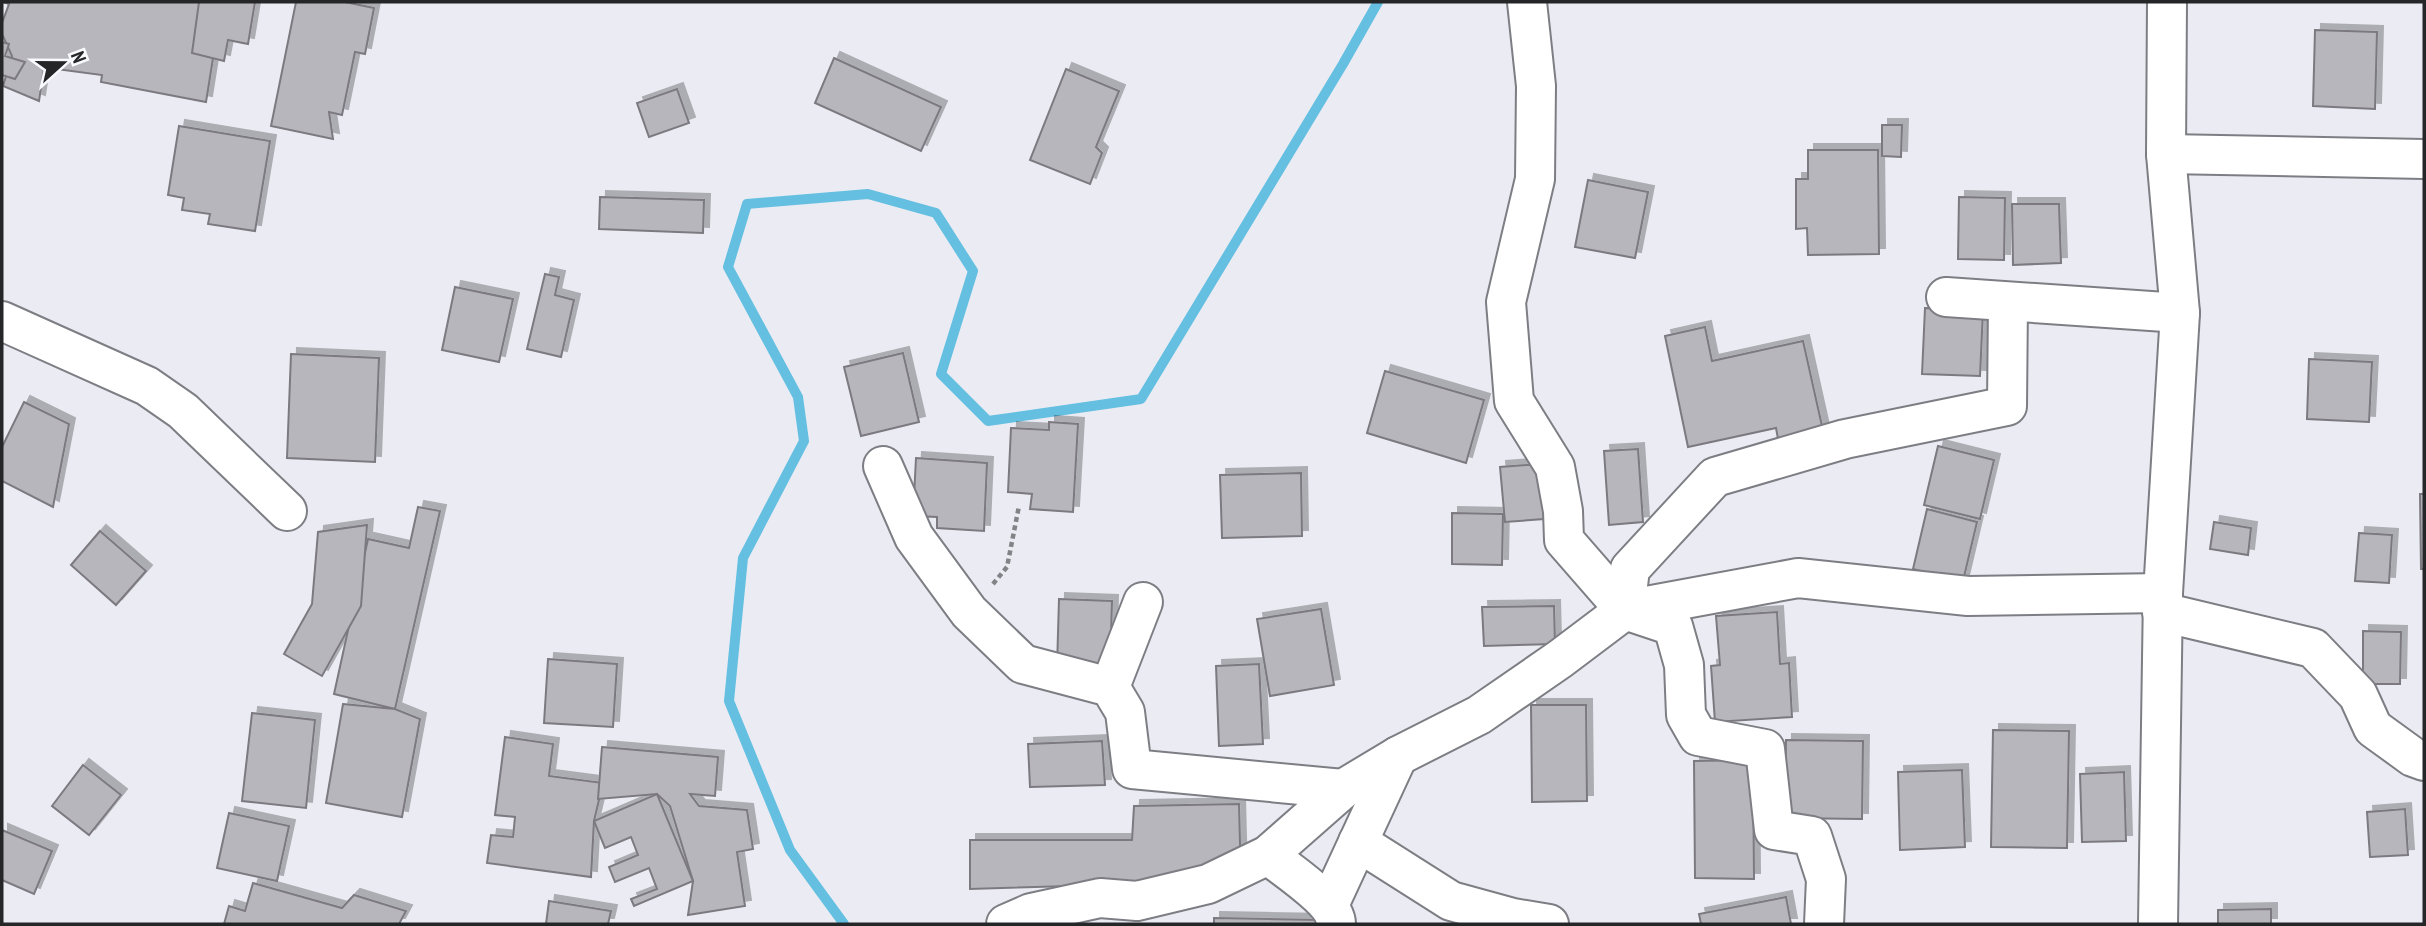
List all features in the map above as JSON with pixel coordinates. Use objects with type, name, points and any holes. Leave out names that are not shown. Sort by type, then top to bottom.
[{"type":"street","points":[[1527,2],[1536,86],[1535,179],[1506,303],[1514,401],[1555,467],[1563,511],[1564,540],[1625,610],[1673,626],[1684,666],[1686,715],[1698,736],[1765,750],[1774,830],[1812,836],[1826,879],[1824,924]]},
{"type":"street","points":[[2158,924],[2163,602],[2180,313],[2166,154],[2168,2]]},
{"type":"street","points":[[2166,154],[2424,159]]},
{"type":"street","points":[[1947,297],[2180,313]]},
{"type":"street","points":[[1625,610],[1630,569],[1715,477],[1845,439],[2007,406],[2008,302]]},
{"type":"street","points":[[2,321],[147,386],[165,397],[287,511]]},
{"type":"street","points":[[883,466],[914,537],[969,612],[1023,664],[1110,687],[1125,712],[1132,769],[1343,789]]},
{"type":"street","points":[[1006,924],[1031,913],[1100,898],[1131,913],[1208,884],[1268,855],[1343,789],[1398,756],[1479,715],[1625,610],[1798,578],[1968,596],[2163,602],[2313,648],[2358,695],[2373,728],[2413,757],[2424,761]]},
{"type":"street","points":[[1110,687],[1143,602]]},
{"type":"street","points":[[1268,855],[1332,915],[1358,842],[1398,756]]},
{"type":"street","points":[[1358,842],[1451,901],[1513,918],[1549,924]]},
{"type":"path","points":[[969,612],[1007,567],[1019,506]]},
{"type":"building","points":[[3,2],[222,2],[206,102],[101,82],[102,75],[44,68],[39,101],[3,86],[12,56],[2,34],[2,23],[9,4]]},
{"type":"building","points":[[199,2],[255,2],[248,44],[228,40],[224,61],[192,53]]},
{"type":"building","points":[[296,2],[345,2],[374,8],[365,54],[355,52],[342,115],[329,112],[333,139],[271,126]]},
{"type":"building","points":[[2315,30],[2377,32],[2375,109],[2313,106]]},
{"type":"building","points":[[2,42],[9,44],[5,56],[25,62],[15,79],[2,75]]},
{"type":"building","points":[[834,58],[941,107],[921,151],[815,103]]},
{"type":"building","points":[[1066,69],[1119,91],[1096,147],[1102,153],[1090,184],[1030,160]]},
{"type":"building","points":[[677,89],[689,123],[649,137],[637,103]]},
{"type":"building","points":[[1882,125],[1902,125],[1901,157],[1882,156]]},
{"type":"building","points":[[179,126],[270,141],[255,231],[208,224],[210,214],[182,210],[184,198],[168,195]]},
{"type":"building","points":[[1808,150],[1878,150],[1879,254],[1808,255],[1807,228],[1796,229],[1796,179],[1808,179]]},
{"type":"building","points":[[1588,180],[1648,192],[1635,258],[1575,247]]},
{"type":"building","points":[[600,197],[704,200],[703,233],[599,229]]},
{"type":"building","points":[[1959,197],[2005,198],[2004,260],[1958,259]]},
{"type":"building","points":[[2012,204],[2059,204],[2061,263],[2013,265]]},
{"type":"building","points":[[545,274],[559,277],[555,295],[574,300],[561,357],[527,349]]},
{"type":"building","points":[[455,287],[513,299],[499,362],[442,350]]},
{"type":"building","points":[[1925,308],[1983,310],[1980,376],[1922,374]]},
{"type":"building","points":[[1705,327],[1712,361],[1803,341],[1824,435],[1779,444],[1776,428],[1688,447],[1665,336]]},
{"type":"building","points":[[903,353],[919,422],[861,436],[844,367]]},
{"type":"building","points":[[291,354],[379,358],[375,462],[287,458]]},
{"type":"building","points":[[2309,359],[2372,362],[2369,422],[2307,419]]},
{"type":"building","points":[[1385,371],[1484,400],[1466,463],[1367,433]]},
{"type":"building","points":[[24,402],[69,424],[53,507],[2,481],[2,447]]},
{"type":"building","points":[[1049,422],[1078,424],[1073,512],[1030,509],[1032,494],[1008,492],[1011,428],[1049,430]]},
{"type":"building","points":[[1938,446],[1994,460],[1980,519],[1924,505]]},
{"type":"building","points":[[1638,449],[1643,522],[1609,525],[1604,451]]},
{"type":"building","points":[[916,458],[987,463],[984,531],[937,528],[937,517],[913,516]]},
{"type":"building","points":[[1540,464],[1544,519],[1505,522],[1500,467]]},
{"type":"building","points":[[1301,473],[1302,536],[1222,538],[1220,475]]},
{"type":"building","points":[[2420,494],[2424,494],[2424,569],[2421,569]]},
{"type":"building","points":[[418,507],[440,511],[395,709],[334,694],[368,539],[409,548]]},
{"type":"building","points":[[1927,509],[1977,522],[1963,581],[1913,569]]},
{"type":"building","points":[[1452,513],[1503,514],[1502,565],[1452,564]]},
{"type":"building","points":[[2214,522],[2251,528],[2248,555],[2210,549]]},
{"type":"building","points":[[367,525],[361,606],[322,676],[284,654],[312,604],[318,532]]},
{"type":"building","points":[[100,531],[146,571],[116,605],[71,565]]},
{"type":"building","points":[[2359,533],[2392,535],[2389,583],[2355,581]]},
{"type":"building","points":[[1059,599],[1112,601],[1110,668],[1057,667]]},
{"type":"building","points":[[1554,606],[1555,644],[1484,646],[1482,607]]},
{"type":"building","points":[[1321,609],[1334,685],[1270,696],[1257,619]]},
{"type":"building","points":[[1777,612],[1780,664],[1789,663],[1792,717],[1715,722],[1711,666],[1720,665],[1716,616]]},
{"type":"building","points":[[2363,631],[2401,632],[2400,684],[2363,684]]},
{"type":"building","points":[[548,659],[617,664],[613,727],[544,723]]},
{"type":"building","points":[[1259,664],[1263,744],[1219,746],[1216,666]]},
{"type":"building","points":[[343,704],[395,709],[420,719],[402,817],[326,803]]},
{"type":"building","points":[[1531,705],[1586,705],[1587,801],[1532,802]]},
{"type":"building","points":[[252,713],[315,720],[306,808],[242,801]]},
{"type":"building","points":[[1993,730],[2069,731],[2067,848],[1991,847]]},
{"type":"building","points":[[505,737],[553,744],[549,776],[603,783],[594,821],[591,877],[487,863],[491,835],[513,837],[515,817],[495,815]]},
{"type":"building","points":[[1786,740],[1863,741],[1862,819],[1785,818]]},
{"type":"building","points":[[1102,741],[1105,785],[1030,787],[1028,744]]},
{"type":"building","points":[[602,747],[718,757],[715,796],[690,794],[699,806],[747,810],[753,849],[737,852],[745,906],[688,915],[693,881],[670,806],[657,794],[598,799]]},
{"type":"building","points":[[1753,760],[1754,879],[1695,878],[1694,761]]},
{"type":"building","points":[[83,765],[121,795],[89,835],[52,806]]},
{"type":"building","points":[[1962,770],[1965,847],[1900,850],[1898,772]]},
{"type":"building","points":[[2124,772],[2126,841],[2082,842],[2080,774]]},
{"type":"building","points":[[657,794],[693,881],[634,906],[631,899],[657,889],[649,868],[615,882],[609,867],[638,855],[631,837],[605,848],[594,821]]},
{"type":"building","points":[[1239,804],[1241,881],[970,889],[970,840],[1132,840],[1134,806]]},
{"type":"building","points":[[2405,809],[2408,855],[2370,857],[2367,812]]},
{"type":"building","points":[[229,813],[289,826],[277,881],[217,868]]},
{"type":"building","points":[[2,830],[52,851],[34,894],[2,880]]},
{"type":"building","points":[[253,883],[342,908],[354,895],[406,911],[399,924],[224,924],[229,906],[245,911]]},
{"type":"building","points":[[1786,897],[1791,924],[1701,924],[1699,914]]},
{"type":"building","points":[[549,901],[611,911],[608,924],[546,924]]},
{"type":"building","points":[[2271,909],[2271,924],[2218,924],[2218,910]]},
{"type":"building","points":[[1214,918],[1324,920],[1324,924],[1214,924]]},
{"type":"waterway","points":[[844,924],[790,850],[729,701],[743,558],[804,441],[798,397],[728,267],[747,204],[868,194],[936,213],[973,271],[941,374],[988,421],[1141,399],[1378,2]]}]
